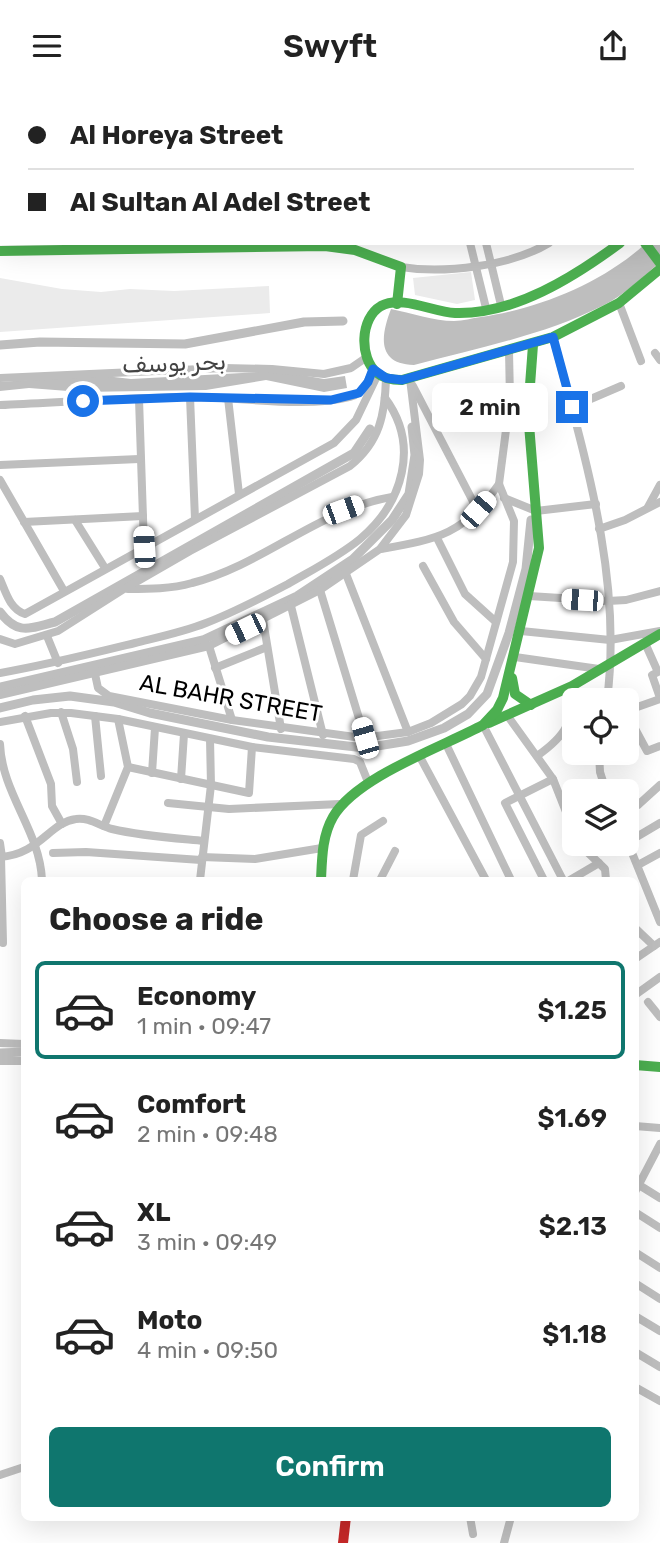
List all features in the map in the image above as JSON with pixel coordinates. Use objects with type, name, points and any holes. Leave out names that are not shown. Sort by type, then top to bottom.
[{"type":"street","points":[[0,251],[26,247],[229,245]]},
{"type":"street","points":[[335,245],[365,248],[401,267],[436,270],[476,266],[527,254],[545,245]]},
{"type":"street","points":[[471,245],[486,309]]},
{"type":"street","points":[[487,245],[501,305]]},
{"type":"street","points":[[523,245],[527,254]]},
{"type":"street","points":[[0,673],[58,663],[187,630],[244,607],[315,569],[350,546],[372,527],[392,497],[400,479],[405,452],[404,437],[397,415],[385,398],[379,374],[367,357],[366,332],[372,314],[379,306],[397,304],[457,313],[486,309],[527,297],[576,274],[617,245]]},
{"type":"street","points":[[379,374],[394,380],[410,380],[553,337],[619,303],[660,264],[646,245]]},
{"type":"street","points":[[397,304],[401,267]]},
{"type":"street","points":[[619,303],[641,361]]},
{"type":"street","points":[[553,337],[596,504],[608,601],[612,662],[609,688]]},
{"type":"street","points":[[483,725],[500,705],[511,670],[538,548],[528,412],[533,345]]},
{"type":"street","name":"AL BAHR STREET","points":[[95,674],[98,688],[109,696],[323,735],[365,738],[408,732],[431,723],[462,705],[476,687],[510,578],[514,546],[512,513],[499,484],[510,399],[509,351]]},
{"type":"street","points":[[0,378],[224,367],[324,374],[351,368],[367,357]]},
{"type":"street","points":[[0,405],[139,398],[303,401],[346,398],[359,393],[379,374]]},
{"type":"street","points":[[0,579],[8,599],[17,611],[25,614],[334,443],[356,420],[379,374]]},
{"type":"street","points":[[0,695],[209,646],[320,590],[380,549],[402,521],[416,488],[420,460],[410,380]]},
{"type":"street","points":[[410,380],[478,510]]},
{"type":"street","points":[[572,407],[621,386]]},
{"type":"street","points":[[190,397],[195,519]]},
{"type":"street","points":[[139,398],[144,547]]},
{"type":"street","points":[[228,398],[239,494]]},
{"type":"street","points":[[0,639],[15,643],[47,636],[124,589],[350,466],[374,441],[382,419],[385,398]]},
{"type":"street","points":[[397,415],[414,412]]},
{"type":"street","points":[[0,465],[139,459]]},
{"type":"street","points":[[0,480],[64,591]]},
{"type":"street","points":[[380,549],[437,538],[459,526],[478,510],[499,484]]},
{"type":"street","points":[[648,508],[660,485]]},
{"type":"street","points":[[124,589],[167,587],[205,579],[262,554],[343,510],[392,497]]},
{"type":"street","points":[[504,498],[536,511],[596,504]]},
{"type":"street","points":[[599,529],[660,502]]},
{"type":"street","points":[[24,522],[142,516]]},
{"type":"street","points":[[75,520],[105,569]]},
{"type":"street","points":[[437,538],[465,594],[496,622]]},
{"type":"street","points":[[424,566],[454,622],[486,659]]},
{"type":"street","points":[[346,574],[408,732]]},
{"type":"street","points":[[320,590],[365,738]]},
{"type":"street","points":[[529,596],[608,601],[659,594]]},
{"type":"street","points":[[291,606],[323,735]]},
{"type":"street","points":[[263,620],[281,729]]},
{"type":"street","points":[[521,631],[610,640],[660,633]]},
{"type":"street","points":[[321,877],[325,832],[340,804],[350,794],[368,782],[483,725],[572,686],[660,633]]},
{"type":"street","points":[[47,636],[58,663]]},
{"type":"street","points":[[639,706],[660,699],[652,675],[658,672],[645,643]]},
{"type":"street","points":[[209,646],[232,720]]},
{"type":"street","points":[[215,668],[267,647]]},
{"type":"street","points":[[515,657],[599,669]]},
{"type":"street","points":[[511,670],[515,694],[531,705]]},
{"type":"street","points":[[537,756],[559,739],[568,727],[572,709],[572,686]]},
{"type":"street","points":[[61,712],[73,750],[77,782]]},
{"type":"street","points":[[0,722],[61,712],[118,719],[252,747],[354,758],[360,762],[368,782]]},
{"type":"street","points":[[507,715],[562,797]]},
{"type":"street","points":[[25,716],[51,784],[52,806],[62,824]]},
{"type":"street","points":[[95,716],[101,776]]},
{"type":"street","points":[[104,827],[128,767],[118,719]]},
{"type":"street","points":[[483,725],[561,877]]},
{"type":"street","points":[[152,773],[155,728]]},
{"type":"street","points":[[181,779],[184,734]]},
{"type":"street","points":[[639,736],[647,751],[660,746]]},
{"type":"street","points":[[200,877],[211,785],[211,739]]},
{"type":"street","points":[[0,744],[5,778],[36,845],[42,877]]},
{"type":"street","points":[[446,744],[510,877]]},
{"type":"street","points":[[128,767],[250,793],[252,747]]},
{"type":"street","points":[[420,757],[484,877]]},
{"type":"street","points":[[543,877],[506,803],[552,779]]},
{"type":"street","points":[[639,804],[660,785]]},
{"type":"street","points":[[168,803],[208,808],[340,804]]},
{"type":"street","points":[[1,857],[23,852],[62,824],[76,819],[146,835],[204,842]]},
{"type":"street","points":[[354,877],[361,835],[383,821]]},
{"type":"street","points":[[639,834],[660,823]]},
{"type":"street","points":[[0,843],[3,943]]},
{"type":"street","points":[[53,853],[255,859],[323,848]]},
{"type":"street","points":[[382,877],[395,851]]},
{"type":"street","points":[[638,865],[660,853]]},
{"type":"street","points":[[590,856],[605,869],[606,877]]},
{"type":"street","points":[[634,856],[657,905],[660,922]]},
{"type":"street","points":[[575,877],[599,863]]},
{"type":"street","points":[[639,931],[657,944],[639,956]]},
{"type":"street","points":[[639,992],[660,977]]},
{"type":"street","points":[[648,1002],[660,1017]]},
{"type":"street","points":[[0,1043],[21,1044]]},
{"type":"street","points":[[0,1061],[21,1061]]},
{"type":"street","points":[[639,1065],[660,1067]]},
{"type":"street","points":[[639,1126],[660,1128]]},
{"type":"street","points":[[639,1184],[660,1143]]},
{"type":"street","points":[[639,1168],[647,1169]]},
{"type":"street","points":[[639,1189],[660,1198]]},
{"type":"street","points":[[639,1215],[660,1228]]},
{"type":"street","points":[[639,1255],[660,1268]]},
{"type":"street","points":[[639,1286],[660,1299]]},
{"type":"street","points":[[639,1318],[660,1331]]},
{"type":"street","points":[[639,1354],[660,1367]]},
{"type":"street","points":[[639,1389],[660,1401]]},
{"type":"street","points":[[0,1475],[21,1468]]},
{"type":"street","points":[[343,1543],[346,1521]]},
{"type":"street","points":[[471,1521],[473,1534]]},
{"type":"street","points":[[504,1543],[510,1521]]},
{"type":"shaded area","points":[[644,245],[660,245],[660,262],[619,296],[558,325],[414,365],[402,363],[387,354],[384,338],[391,309],[446,321],[503,313],[569,292],[629,257]]},
{"type":"shaded area","points":[[471,272],[475,300],[457,304],[415,295],[413,278]]},
{"type":"shaded area","points":[[0,278],[62,289],[101,292],[269,286],[270,313],[0,332]]},
{"type":"shaded area","points":[[279,371],[324,379],[345,376],[347,388],[324,392],[266,380],[206,390],[81,392],[29,388],[0,391],[0,382],[97,375],[131,379]]},
{"type":"waterway","name":"بحر يوسف","points":[[0,345],[40,342],[185,344],[304,322],[343,321]]},
{"type":"waterway","points":[[0,687],[203,640],[297,596],[353,559],[392,520],[409,494],[415,455],[412,427]]},
{"type":"waterway","points":[[0,612],[13,625],[19,627],[31,628],[55,622],[354,453],[370,429]]},
{"type":"waterway","points":[[0,708],[33,700],[70,696],[114,702],[150,713],[268,737],[365,748],[408,741],[444,728],[468,714],[487,694],[509,633],[526,569],[531,520]]},
{"type":"waterway","points":[[0,1053],[21,1052]]},
{"type":"traffic: fast","points":[[617,245],[563,281],[521,301],[499,308],[455,313],[398,302],[381,306],[369,319],[366,329],[364,338],[367,358],[380,375],[402,380],[553,337],[619,303],[660,269]]},
{"type":"traffic: fast","points":[[646,245],[660,263]]},
{"type":"traffic: fast","points":[[0,251],[325,246],[355,250],[401,267],[397,304]]},
{"type":"traffic: fast","points":[[321,877],[327,832],[333,817],[344,802],[401,764],[483,725],[497,710],[503,698],[539,548],[528,412],[533,345]]},
{"type":"traffic: fast","points":[[489,723],[572,686],[660,634]]},
{"type":"traffic: fast","points":[[512,678],[515,694],[531,705]]},
{"type":"traffic: fast","points":[[639,1065],[660,1067]]},
{"type":"traffic: jam","points":[[343,1543],[346,1521]]},
{"type":"route","points":[[83,401],[190,397],[331,400],[359,393],[368,382],[373,369],[386,378],[410,379],[553,337],[572,407]]}]
